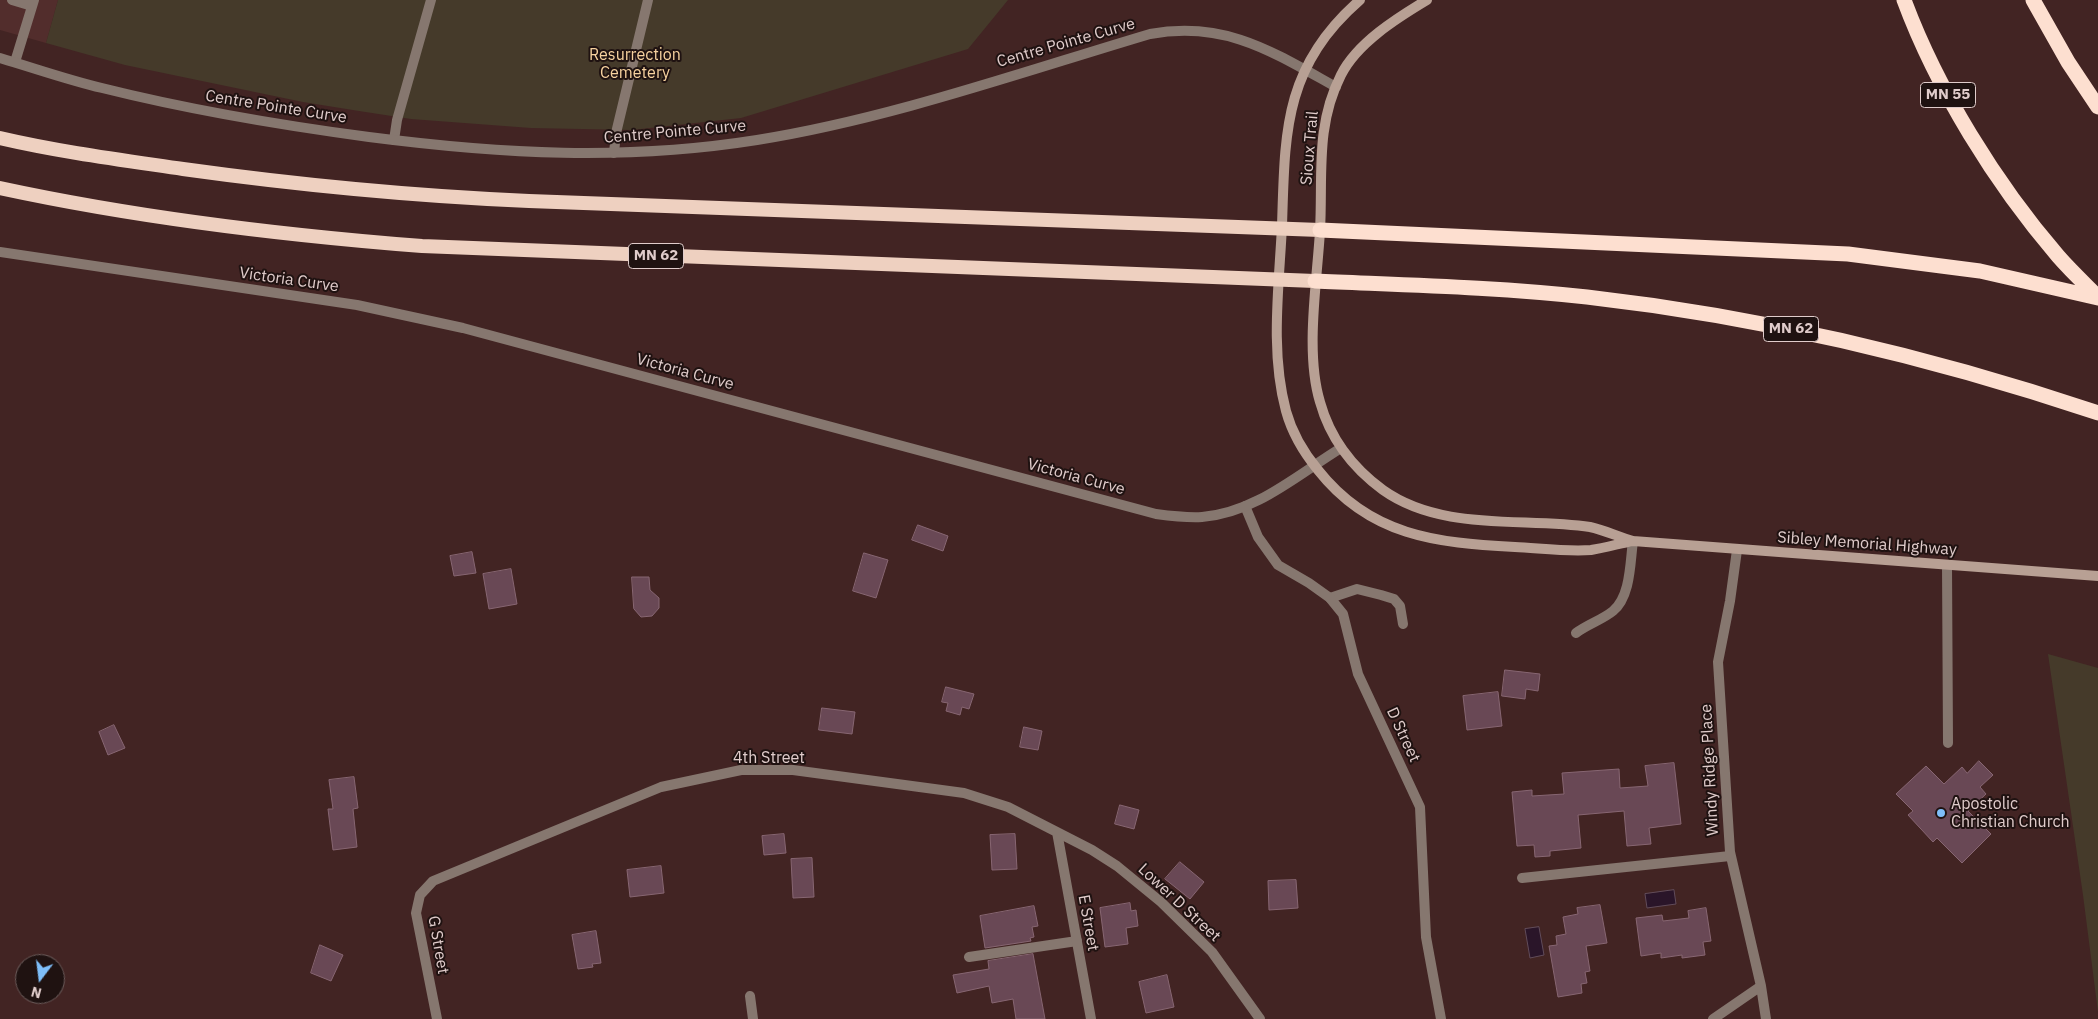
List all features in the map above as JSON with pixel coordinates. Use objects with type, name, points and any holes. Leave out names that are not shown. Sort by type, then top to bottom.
[{"type":"highway","name":"MN 55","points":[[1904,0],[1921,42],[1950,99],[2004,184],[2023,212],[2059,257],[2098,298]]},
{"type":"highway","points":[[2033,0],[2068,62],[2098,108]]},
{"type":"highway","points":[[0,138],[126,161],[274,182],[422,196],[538,202],[1320,230],[1848,254],[1980,271],[2098,298]]},
{"type":"highway","name":"MN 62","points":[[0,188],[64,202],[211,224],[319,237],[422,246],[1315,280],[1547,293],[1666,307],[1824,336],[1936,363],[2014,385],[2098,413]]},
{"type":"main road","name":"Sioux Trail","points":[[1360,0],[1342,17],[1316,49],[1305,70],[1287,129],[1278,279],[1280,384],[1286,413],[1293,431],[1314,465],[1330,486],[1359,510],[1396,529],[1421,537],[1464,545],[1589,550],[1633,541]]},
{"type":"main road","name":"Sioux Trail","points":[[1427,0],[1391,23],[1367,43],[1342,72],[1324,124],[1321,157],[1320,230],[1315,280],[1314,350],[1316,388],[1324,416],[1341,448],[1370,480],[1384,491],[1416,507],[1458,517],[1591,528],[1633,541]]},
{"type":"main road","name":"Sibley Memorial Highway","points":[[1633,541],[2098,576]]},
{"type":"street","points":[[12,0],[33,3],[15,62]]},
{"type":"street","points":[[394,140],[397,120],[430,0]]},
{"type":"street","points":[[614,153],[616,133],[648,0]]},
{"type":"street","name":"Centre Pointe Curve","points":[[0,58],[99,87],[176,106],[298,127],[497,151],[614,153],[717,145],[822,128],[894,110],[1165,31],[1201,31],[1232,36],[1262,48],[1336,86]]},
{"type":"street","name":"Victoria Curve","points":[[0,252],[357,305],[463,328],[1156,514],[1177,517],[1202,517],[1245,506],[1271,494],[1341,448]]},
{"type":"street","name":"D Street","points":[[1245,506],[1258,537],[1278,565],[1330,598],[1343,614],[1358,674],[1420,807],[1426,937],[1441,1019]]},
{"type":"street","points":[[1576,633],[1612,611],[1620,602],[1626,588],[1633,541]]},
{"type":"street","name":"Windy Ridge Place","points":[[1738,550],[1718,662],[1730,856],[1761,986],[1766,1019]]},
{"type":"street","points":[[1946,565],[1948,743]]},
{"type":"street","points":[[1330,598],[1357,589],[1394,599],[1400,606],[1403,624]]},
{"type":"street","name":"4th Street","points":[[433,881],[661,787],[741,770],[793,770],[964,793],[1008,807],[1057,832]]},
{"type":"street","name":"E Street","points":[[1057,832],[1091,1019]]},
{"type":"street","name":"Lower D Street","points":[[1057,832],[1092,850],[1117,866],[1161,902],[1212,952],[1260,1019]]},
{"type":"street","points":[[1522,878],[1730,856]]},
{"type":"street","name":"G Street","points":[[433,881],[420,895],[416,913],[436,1019]]},
{"type":"street","points":[[969,957],[1076,941]]},
{"type":"street","points":[[1713,1019],[1761,986]]},
{"type":"street","points":[[750,996],[753,1019]]},
{"type":"shaded area","points":[[0,0],[58,0],[46,43],[0,30]]},
{"type":"shaded area","points":[[1674,890],[1676,904],[1647,908],[1645,894]]},
{"type":"shaded area","points":[[1539,927],[1544,955],[1530,958],[1525,929]]},
{"type":"green space","name":"Resurrection Cemetery","points":[[58,0],[1008,0],[968,49],[741,118],[632,130],[531,128],[411,119],[303,102],[125,65],[46,43]]},
{"type":"green space","points":[[2048,654],[2098,668],[2098,1012],[2083,895]]},
{"type":"building","points":[[918,525],[948,536],[943,551],[912,540]]},
{"type":"building","points":[[472,552],[476,573],[454,576],[450,556]]},
{"type":"building","points":[[864,553],[888,560],[876,598],[853,591]]},
{"type":"building","points":[[511,569],[517,604],[489,609],[483,574]]},
{"type":"building","points":[[632,577],[649,577],[650,590],[659,598],[659,608],[652,616],[641,617],[634,609]]},
{"type":"building","points":[[1505,670],[1540,674],[1538,691],[1526,689],[1525,699],[1502,696]]},
{"type":"building","points":[[946,687],[974,694],[969,709],[962,707],[960,715],[946,711],[948,703],[942,702]]},
{"type":"building","points":[[1498,692],[1502,726],[1467,730],[1463,696]]},
{"type":"building","points":[[822,708],[855,712],[852,734],[819,730]]},
{"type":"building","points":[[114,725],[125,748],[108,755],[99,732]]},
{"type":"building","points":[[1024,727],[1042,731],[1038,750],[1020,747]]},
{"type":"building","name":"Apostolic Christian Church","points":[[1979,761],[1993,775],[1980,787],[1986,794],[1968,811],[1991,834],[1962,863],[1937,838],[1933,842],[1908,815],[1913,811],[1896,794],[1926,766],[1944,784],[1962,767],[1967,773]]},
{"type":"building","points":[[1674,763],[1681,824],[1649,828],[1651,844],[1627,846],[1624,811],[1578,815],[1581,848],[1550,851],[1550,856],[1535,857],[1534,845],[1517,846],[1512,792],[1532,790],[1532,796],[1564,794],[1562,773],[1619,769],[1620,788],[1648,786],[1645,766]]},
{"type":"building","points":[[354,777],[358,808],[353,809],[357,847],[333,850],[328,809],[333,809],[329,780]]},
{"type":"building","points":[[1120,805],[1139,810],[1134,829],[1115,824]]},
{"type":"building","points":[[784,834],[786,853],[764,855],[762,836]]},
{"type":"building","points":[[1015,834],[1017,869],[992,870],[990,835]]},
{"type":"building","points":[[812,858],[814,897],[793,898],[791,859]]},
{"type":"building","points":[[1180,862],[1204,882],[1190,899],[1165,879]]},
{"type":"building","points":[[661,866],[664,893],[630,897],[627,870]]},
{"type":"building","points":[[1296,880],[1298,908],[1269,910],[1268,881]]},
{"type":"building","points":[[1130,903],[1131,911],[1136,910],[1138,926],[1126,928],[1128,944],[1105,947],[1100,908]]},
{"type":"building","points":[[1600,905],[1607,943],[1586,946],[1590,971],[1585,972],[1587,983],[1581,984],[1582,993],[1558,997],[1549,946],[1557,945],[1556,936],[1566,934],[1563,917],[1578,914],[1577,908]]},
{"type":"building","points":[[1034,906],[1038,926],[1032,927],[1034,937],[1030,938],[1031,941],[985,948],[980,916]]},
{"type":"building","points":[[1706,908],[1711,941],[1703,942],[1705,955],[1682,958],[1682,955],[1661,958],[1661,953],[1641,956],[1636,918],[1662,915],[1663,921],[1689,918],[1688,911]]},
{"type":"building","points":[[596,931],[601,963],[592,964],[593,967],[578,969],[572,935]]},
{"type":"building","points":[[320,945],[343,955],[331,981],[311,973]]},
{"type":"building","points":[[1033,954],[1045,1019],[1016,1019],[1013,999],[992,1003],[989,986],[957,993],[953,975],[989,969],[988,961]]},
{"type":"building","points":[[1167,975],[1174,1007],[1146,1013],[1139,982]]},
{"type":"place","name":"Apostolic Christian Church","points":[[1941,813]]}]
